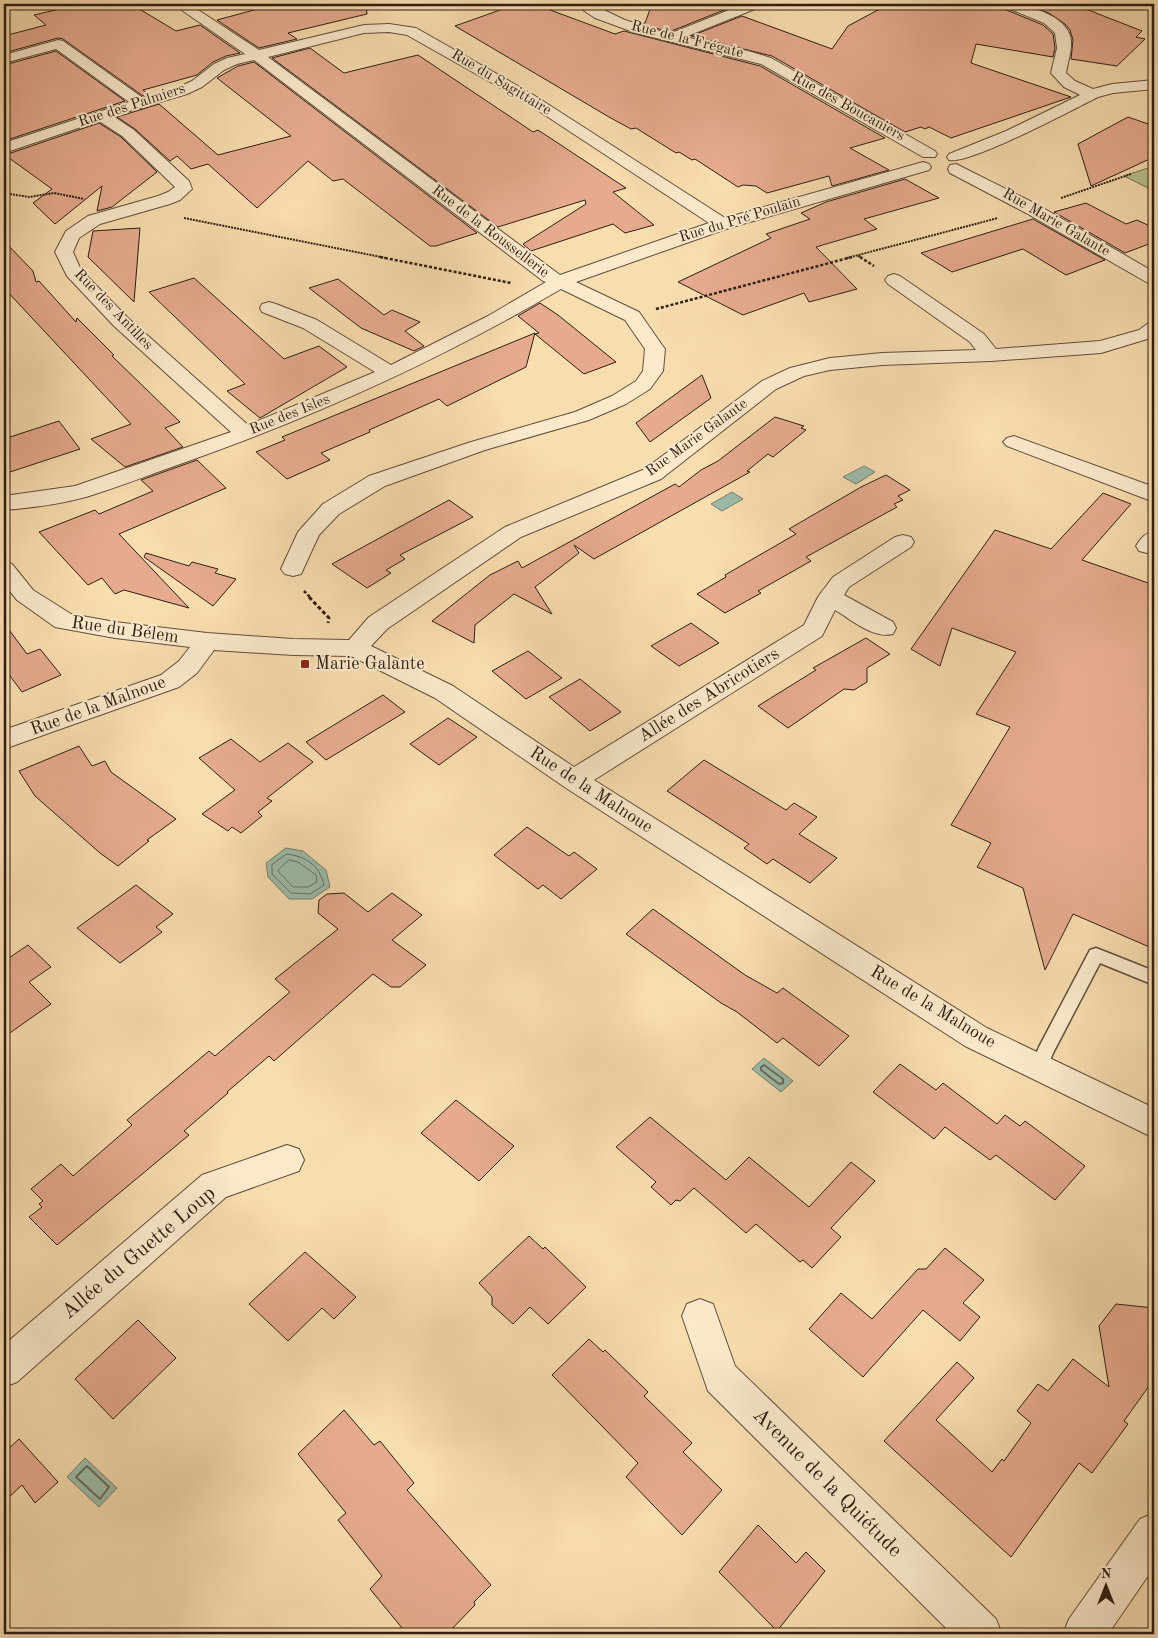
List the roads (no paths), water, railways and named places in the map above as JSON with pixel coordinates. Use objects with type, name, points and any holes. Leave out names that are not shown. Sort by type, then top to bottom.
[{"type":"street","name":"Rue de la Roussellerie","points":[[180,4],[255,54],[525,259],[560,282],[632,316],[655,349],[653,370],[643,385],[619,400],[582,416],[478,446],[377,481],[331,509],[309,532],[293,569]]},
{"type":"street","name":"Rue de la Frégate","points":[[581,4],[631,28],[748,55],[766,61]]},
{"type":"street","points":[[671,38],[755,4]]},
{"type":"street","points":[[1010,4],[1049,20],[1062,32],[1064,48],[1058,73],[1064,82],[1093,94]]},
{"type":"street","name":"Rue du Sagittaire","points":[[255,54],[364,29],[389,28],[411,31],[527,98],[723,224]]},
{"type":"street","points":[[4,59],[58,44],[141,103]]},
{"type":"street","name":"Rue des Palmiers","points":[[4,148],[101,115],[182,91],[197,84],[225,64],[255,54]]},
{"type":"street","name":"Rue des Boucaniers","points":[[766,61],[926,160]]},
{"type":"street","points":[[926,160],[939,172],[1093,94],[1112,89],[1154,85]]},
{"type":"street","name":"Rue des Antilles","points":[[101,115],[128,133],[183,185],[184,189],[174,196],[94,220],[72,235],[64,252],[73,272],[121,322],[245,434]]},
{"type":"street","name":"Rue du Pré Poulain","points":[[560,282],[723,224],[926,160]]},
{"type":"street","name":"Rue Marie Galante","points":[[956,163],[1154,280]]},
{"type":"street","points":[[894,280],[977,338],[991,355]]},
{"type":"street","name":"Rue des Isles","points":[[4,503],[79,492],[245,434],[390,373],[495,320],[560,282]]},
{"type":"street","points":[[269,308],[310,324],[390,373]]},
{"type":"street","name":"Rue Marie Galante","points":[[355,648],[378,623],[513,532],[653,474],[769,385],[797,372],[830,364],[882,359],[991,355],[1101,347],[1146,334],[1154,328]]},
{"type":"street","points":[[1014,442],[1154,495]]},
{"type":"street","name":"Allée des Abricotiers","points":[[575,781],[586,772],[813,630],[830,597],[841,582],[903,542]]},
{"type":"street","name":"Rue du Bélem","points":[[4,569],[25,595],[64,621],[115,630],[207,641]]},
{"type":"street","points":[[830,597],[884,628]]},
{"type":"street","name":"Rue de la Malnoue","points":[[4,740],[170,681],[188,667],[207,641],[293,648],[355,648],[444,692],[575,781],[976,1037],[1040,1066],[1154,1124]]},
{"type":"street","name":"Allée du Guette Loup","points":[[4,1369],[214,1186],[287,1160]]},
{"type":"street","name":"Avenue de la Quiétude","points":[[700,1316],[721,1378],[981,1634]]},
{"type":"street","points":[[1084,1634],[1154,1533]]},
{"type":"lane","points":[[1040,1066],[1045,1052],[1096,955],[1154,978]]},
{"type":"water","points":[[864,466],[875,472],[856,484],[843,477]]},
{"type":"water","points":[[732,492],[743,499],[722,511],[711,504]]},
{"type":"water","points":[[286,848],[303,851],[326,870],[330,887],[312,899],[289,899],[268,877],[266,863]]},
{"type":"water","points":[[764,1058],[793,1081],[781,1092],[752,1069]]},
{"type":"water","points":[[85,1458],[117,1488],[99,1507],[67,1477]]},
{"type":"place","name":"Marie Galante","points":[[305,664]]}]
